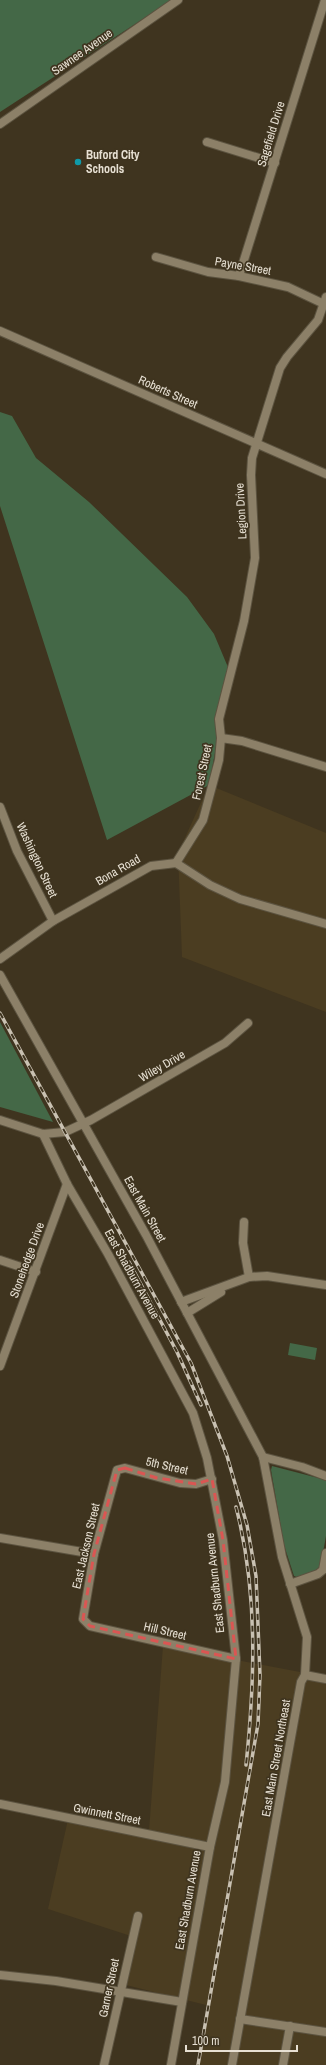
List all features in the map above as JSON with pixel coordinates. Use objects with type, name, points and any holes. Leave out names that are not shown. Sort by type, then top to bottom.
[{"type":"street","name":"Sawnee Avenue","points":[[0,124],[178,0]]},
{"type":"street","name":"Sagefield Drive","points":[[239,276],[325,0]]},
{"type":"street","points":[[207,142],[274,163]]},
{"type":"street","name":"Payne Street","points":[[156,257],[208,272],[239,276],[288,287],[325,301]]},
{"type":"street","name":"Legion Drive","points":[[221,738],[219,719],[244,621],[255,558],[251,474],[252,458],[280,368],[287,357],[318,320],[325,301]]},
{"type":"street","name":"Roberts Street","points":[[0,331],[326,474]]},
{"type":"street","name":"Forest Street","points":[[176,863],[203,820],[219,760],[221,738],[242,741],[326,767]]},
{"type":"street","name":"Washington Street","points":[[0,807],[17,851],[53,922]]},
{"type":"street","points":[[176,863],[210,885],[240,899],[326,924]]},
{"type":"street","name":"Bona Road","points":[[0,959],[53,922],[151,866],[176,863]]},
{"type":"street","name":"East Main Street","points":[[0,975],[181,1302],[263,1457]]},
{"type":"street","name":"Wiley Drive","points":[[43,1134],[61,1134],[83,1124],[225,1043],[248,1023]]},
{"type":"street","points":[[0,1120],[43,1134]]},
{"type":"street","name":"East Shadburn Avenue","points":[[43,1134],[67,1184],[108,1254],[192,1412],[212,1479],[223,1540],[236,1659],[225,1782],[210,1847],[171,2065]]},
{"type":"street","name":"Stonehedge Drive","points":[[0,1366],[36,1272],[67,1184]]},
{"type":"street","points":[[244,1222],[243,1243],[249,1277]]},
{"type":"street","points":[[0,1260],[36,1272]]},
{"type":"street","points":[[181,1302],[249,1277],[268,1276],[326,1285]]},
{"type":"street","points":[[187,1313],[233,1283]]},
{"type":"street","points":[[263,1457],[290,1463],[326,1476]]},
{"type":"street","name":"East Main Street Northeast","points":[[232,2065],[301,1682],[305,1675],[307,1637],[282,1557],[263,1457]]},
{"type":"street","name":"5th Street","points":[[117,1470],[125,1468],[180,1483],[196,1484],[212,1479]]},
{"type":"street","name":"East Jackson Street","points":[[90,1626],[83,1619],[94,1554],[117,1470]]},
{"type":"street","points":[[0,1538],[94,1554]]},
{"type":"street","points":[[290,1584],[318,1574],[323,1570],[326,1553]]},
{"type":"street","name":"Hill Street","points":[[90,1626],[236,1659]]},
{"type":"street","points":[[305,1675],[326,1678]]},
{"type":"street","name":"Gwinnett Street","points":[[0,1804],[210,1847]]},
{"type":"street","name":"Garner Street","points":[[104,2065],[138,1916]]},
{"type":"street","points":[[0,1975],[56,1981],[182,2002]]},
{"type":"street","points":[[240,2019],[326,2032]]},
{"type":"street","points":[[283,2065],[290,2026]]},
{"type":"highlighted area","points":[[125,1468],[157,1478],[196,1484],[212,1479],[223,1540],[236,1659],[90,1626],[83,1619],[94,1554],[117,1470]]},
{"type":"shaded area","points":[[209,785],[326,833],[326,1012],[182,957],[178,853]]},
{"type":"shaded area","points":[[163,1646],[326,1677],[326,2065],[198,2065],[210,2006],[126,1985],[137,1938],[48,1909],[69,1815],[149,1831]]},
{"type":"green space","points":[[0,0],[172,0],[0,112]]},
{"type":"green space","points":[[0,412],[12,416],[36,458],[89,502],[187,597],[214,634],[230,672],[209,785],[107,840],[0,506]]},
{"type":"green space","points":[[0,1022],[53,1122],[0,1107]]},
{"type":"green space","points":[[290,1343],[317,1348],[315,1360],[288,1355]]},
{"type":"green space","points":[[272,1466],[326,1480],[326,1536],[320,1569],[300,1578],[294,1576],[284,1545],[271,1470]]},
{"type":"railway","points":[[0,1013],[191,1363],[227,1456],[247,1525],[256,1576],[260,1675],[258,1724],[198,2065]]},
{"type":"railway","points":[[129,1262],[177,1352],[201,1405]]},
{"type":"railway","points":[[236,1507],[248,1571],[253,1636],[253,1668],[246,1765]]},
{"type":"place","name":"Buford City Schools","points":[[78,162]]}]
